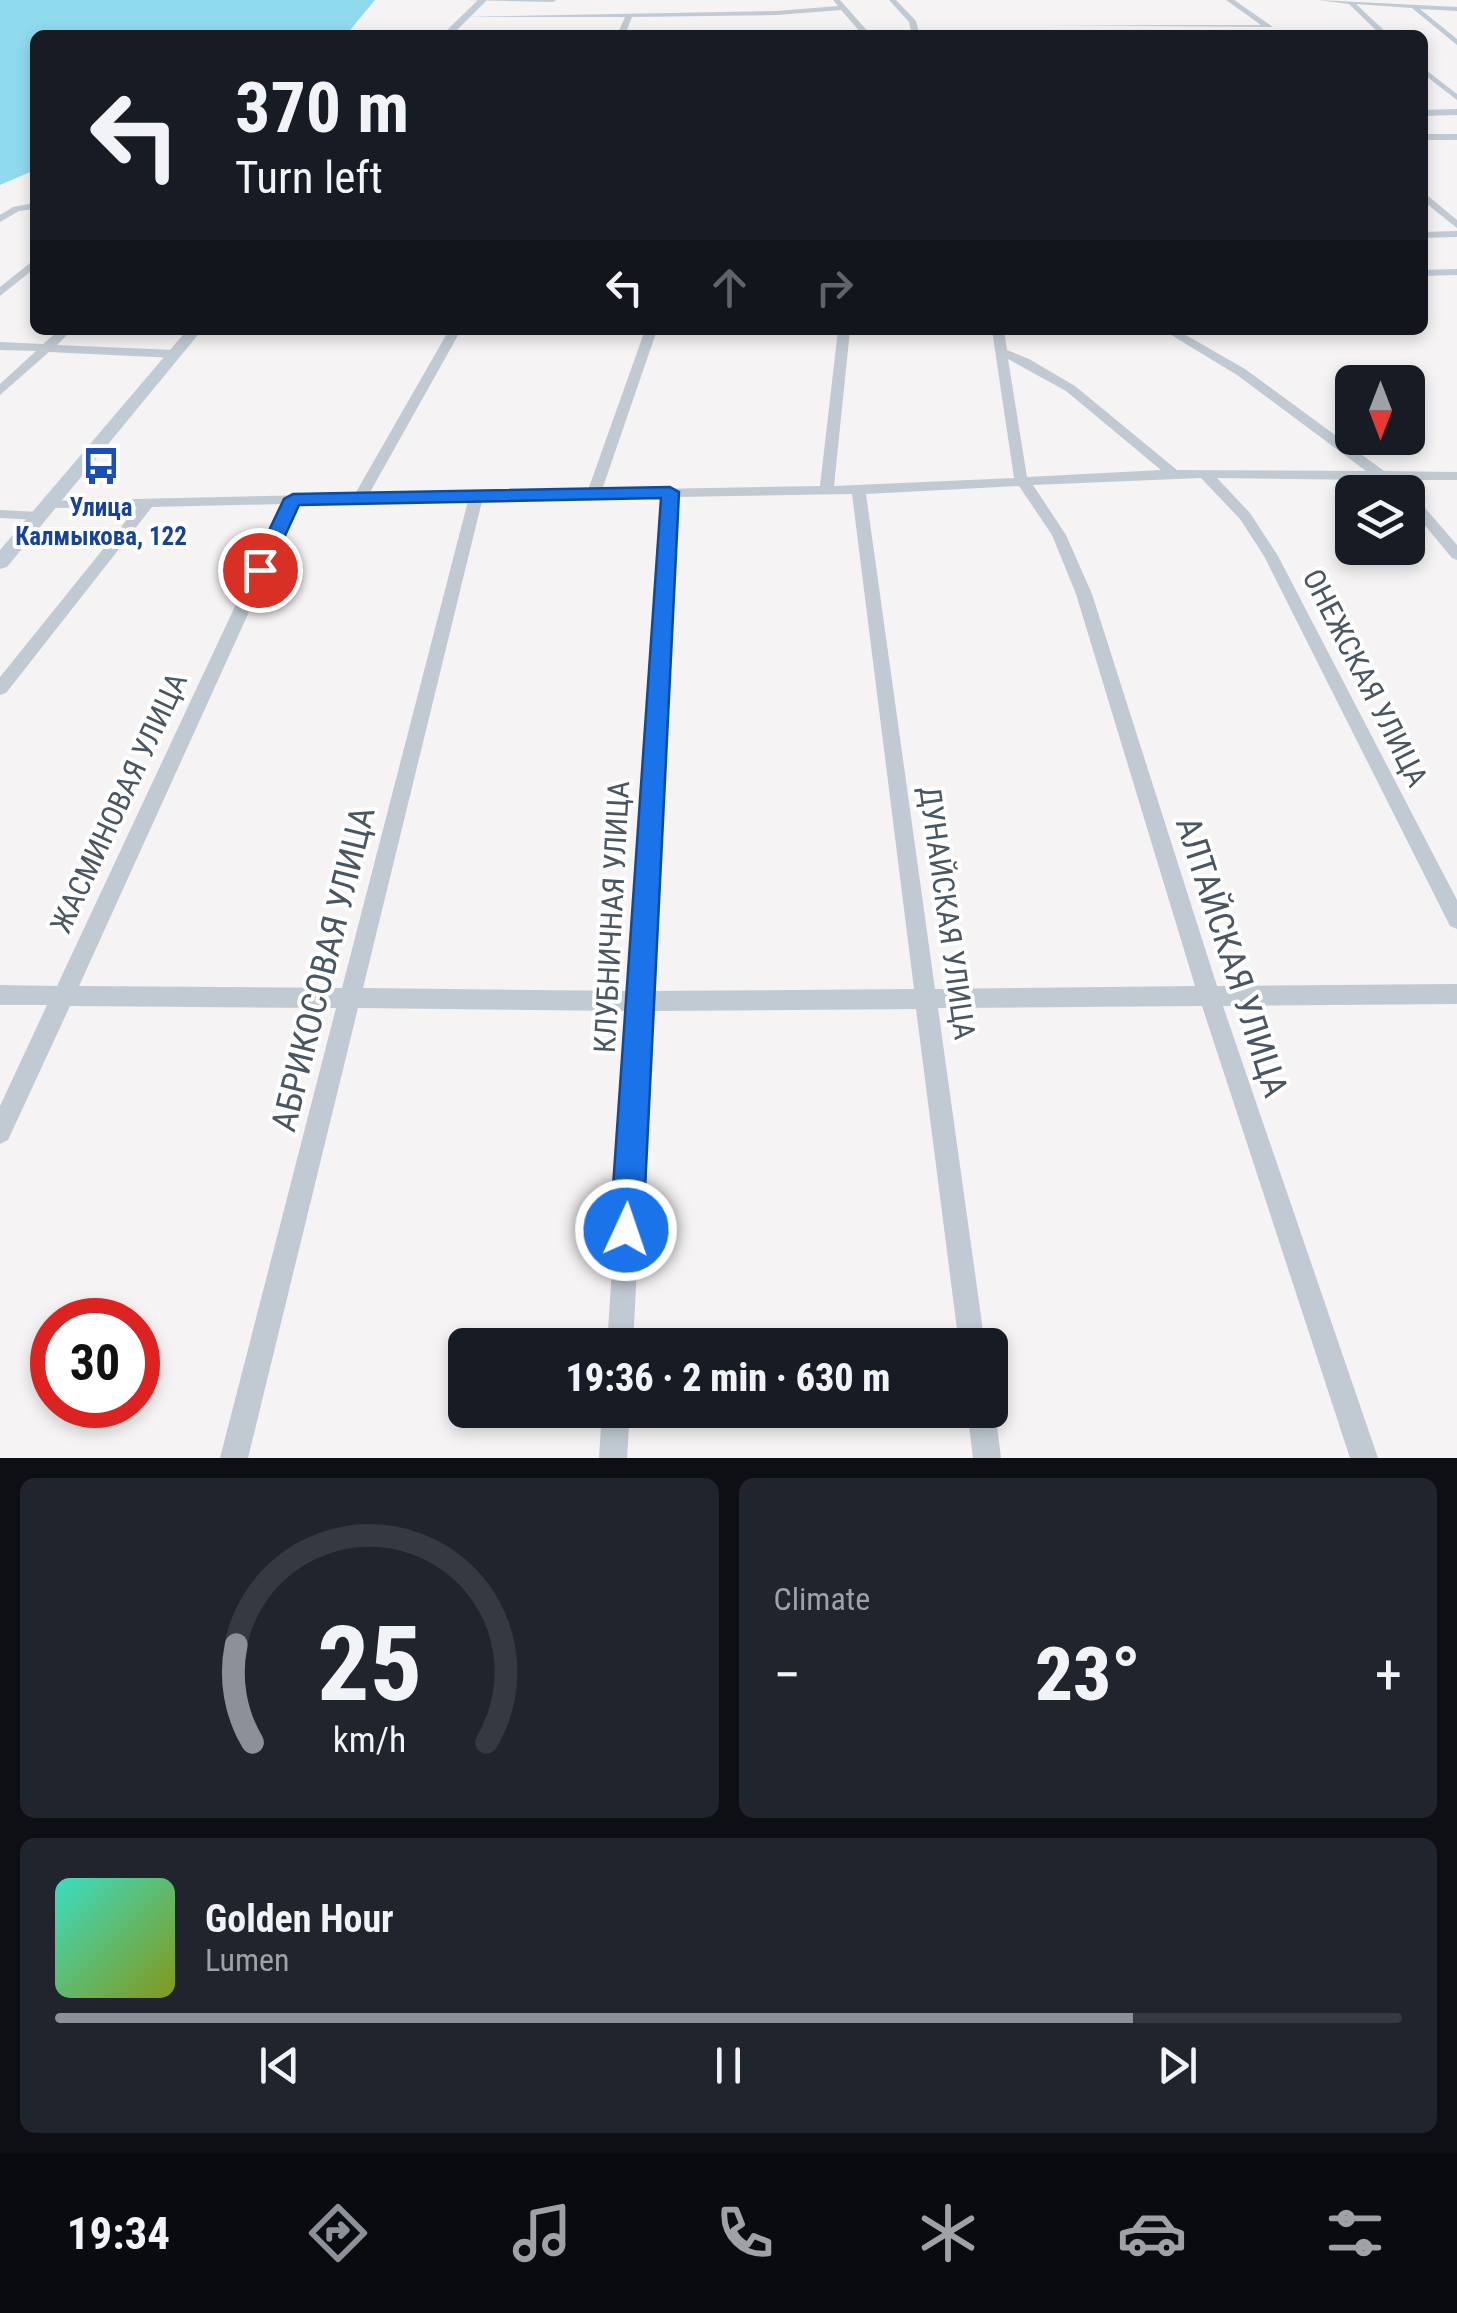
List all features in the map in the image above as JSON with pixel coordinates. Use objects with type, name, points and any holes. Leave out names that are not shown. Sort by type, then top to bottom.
[{"type":"main road","points":[[453,30],[478,1]]},
{"type":"main road","points":[[0,563],[191,335]]},
{"type":"street","points":[[478,1],[553,0]]},
{"type":"street","points":[[836,0],[863,30]]},
{"type":"street","points":[[892,0],[910,18],[914,30]]},
{"type":"street","points":[[1229,0],[1272,30]]},
{"type":"street","points":[[1320,0],[1457,8]]},
{"type":"street","points":[[1438,0],[1457,8]]},
{"type":"street","points":[[1352,4],[1380,30]]},
{"type":"street","points":[[464,18],[843,8]]},
{"type":"street","points":[[1416,8],[1457,43]]},
{"type":"street","points":[[623,30],[629,16]]},
{"type":"street","points":[[557,30],[562,18]]},
{"type":"street","points":[[1051,24],[1269,27]]},
{"type":"street","points":[[1428,75],[1457,98]]},
{"type":"street","points":[[1428,113],[1457,112]]},
{"type":"street","points":[[1428,136],[1457,137]]},
{"type":"street","points":[[1428,199],[1457,226]]},
{"type":"street","points":[[0,220],[16,209],[30,207]]},
{"type":"street","points":[[1428,234],[1457,234]]},
{"type":"street","points":[[0,293],[30,266]]},
{"type":"street","points":[[1428,273],[1457,272]]},
{"type":"street","points":[[0,391],[61,335]]},
{"type":"street","points":[[360,498],[452,335]]},
{"type":"street","points":[[594,494],[649,335]]},
{"type":"street","points":[[827,490],[843,335]]},
{"type":"street","name":"АЛТАЙСКАЯ УЛИЦА","points":[[999,335],[1018,474],[1059,535],[1084,594],[1209,996],[1364,1458]]},
{"type":"street","points":[[1185,335],[1384,475]]},
{"type":"street","points":[[0,346],[174,354]]},
{"type":"street","points":[[1001,352],[1041,370],[1118,423],[1173,474]]},
{"type":"street","points":[[0,514],[148,502],[858,490],[1173,474],[1335,475]]},
{"type":"street","name":"ОНЕЖСКАЯ УЛИЦА","points":[[1205,474],[1245,516],[1272,556],[1457,920]]},
{"type":"street","points":[[1425,476],[1457,476]]},
{"type":"street","name":"ДУНАЙСКАЯ УЛИЦА","points":[[858,490],[970,1328]]},
{"type":"street","name":"КЛУБНИЧНАЯ УЛИЦА","points":[[621,1328],[670,492]]},
{"type":"street","name":"АБРИКОСОВАЯ УЛИЦА","points":[[234,1458],[476,496]]},
{"type":"street","name":"ЖАСМИНОВАЯ УЛИЦА","points":[[0,1132],[293,499]]},
{"type":"street","points":[[0,689],[148,502]]},
{"type":"street","points":[[1425,516],[1457,555]]},
{"type":"street","points":[[1431,522],[1457,533]]},
{"type":"street","points":[[0,996],[640,1001],[1457,994]]},
{"type":"street","points":[[613,1458],[615,1428]]},
{"type":"street","points":[[983,1428],[987,1458]]},
{"type":"water","points":[[0,0],[375,0],[350,30],[30,30],[30,172],[0,185]]},
{"type":"place","name":"Улица Калмыкова, 122","points":[[101,466]]},
{"type":"route","points":[[260,570],[293,499],[670,492],[626,1230]]}]
